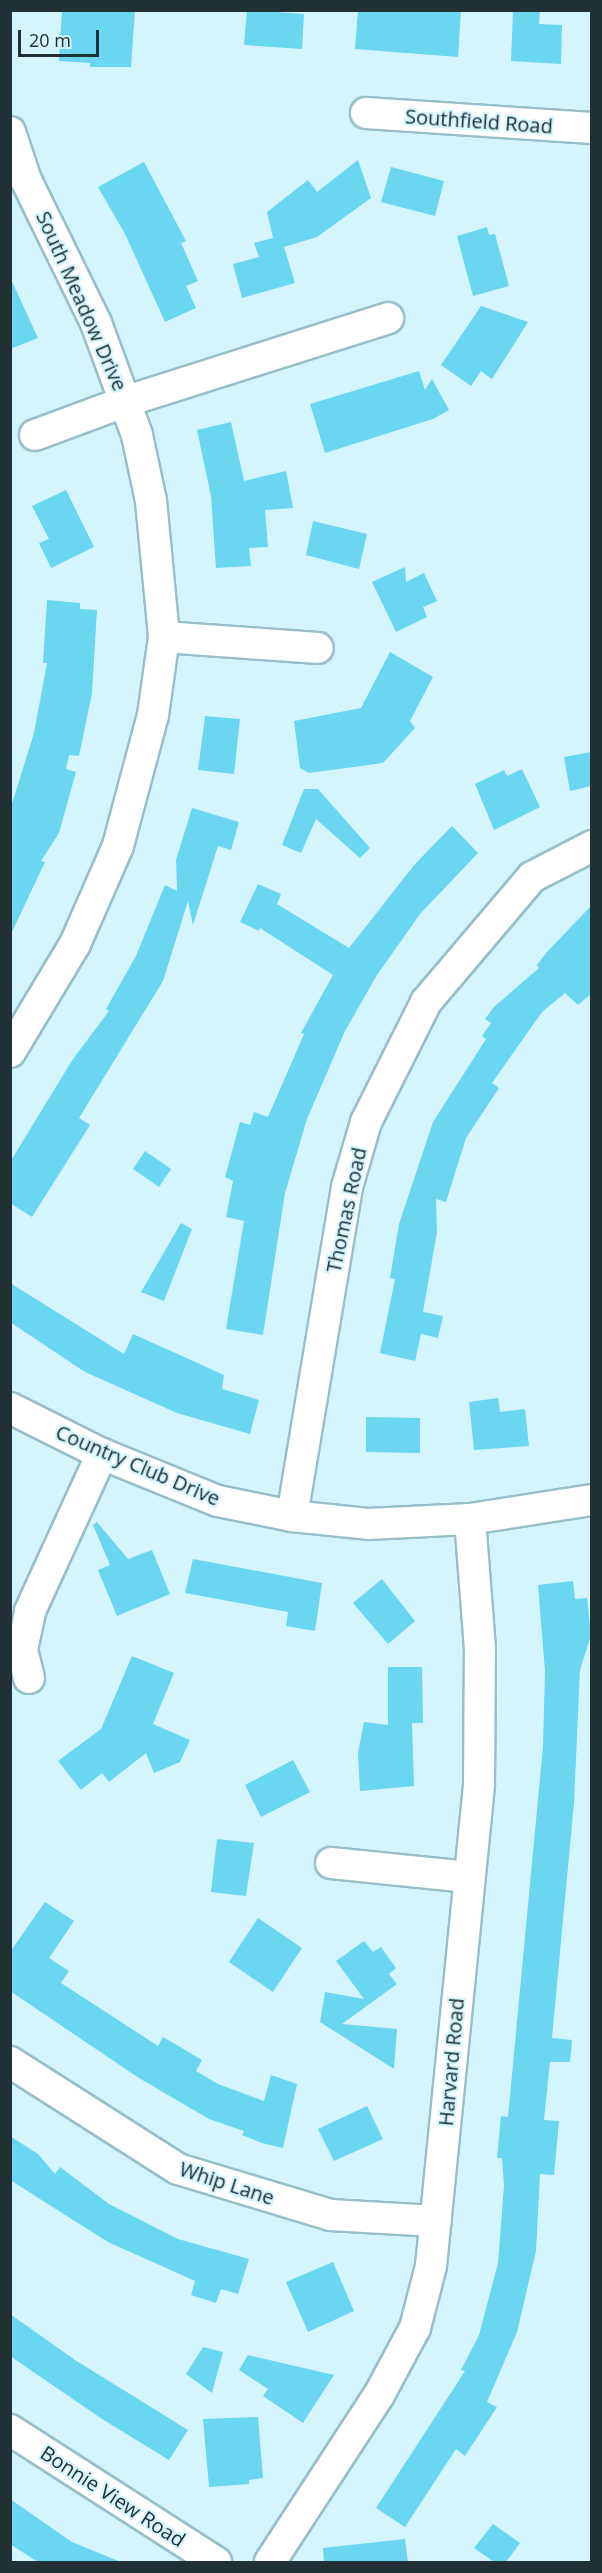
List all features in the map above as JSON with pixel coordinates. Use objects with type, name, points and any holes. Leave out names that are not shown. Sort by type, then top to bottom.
[{"type":"street","name":"Southfield Road","points":[[366,113],[591,128]]},
{"type":"street","name":"South Meadow Drive","points":[[10,132],[26,180],[92,312],[126,401],[151,501],[164,637],[153,715],[118,846],[75,944],[10,1052]]},
{"type":"street","points":[[35,435],[126,401],[388,318]]},
{"type":"street","points":[[164,637],[318,648]]},
{"type":"street","name":"Thomas Road","points":[[292,1516],[347,1186],[366,1122],[426,1002],[532,877],[591,846]]},
{"type":"street","name":"Country Club Drive","points":[[10,1408],[102,1454],[218,1501],[292,1516],[368,1524],[470,1520],[591,1500]]},
{"type":"street","points":[[29,1678],[22,1650],[30,1611],[102,1454]]},
{"type":"street","name":"Harvard Road","points":[[270,2562],[378,2395],[415,2328],[431,2266],[479,1783],[480,1649],[470,1520]]},
{"type":"street","points":[[331,1863],[468,1877]]},
{"type":"street","name":"Whip Lane","points":[[10,2062],[178,2169],[330,2216],[436,2221]]},
{"type":"street","name":"Bonnie View Road","points":[[10,2430],[216,2562]]},
{"type":"building","points":[[62,10],[135,10],[131,67],[90,67],[90,63],[59,61]]},
{"type":"building","points":[[247,10],[304,14],[302,49],[244,45]]},
{"type":"building","points":[[358,10],[461,10],[458,57],[355,49]]},
{"type":"building","points":[[513,10],[540,10],[539,24],[562,25],[561,64],[511,61]]},
{"type":"building","points":[[358,160],[371,198],[317,237],[284,247],[295,283],[242,298],[233,264],[259,257],[254,243],[273,238],[267,212],[308,180],[317,192]]},
{"type":"building","points":[[144,162],[186,241],[181,243],[198,281],[186,286],[196,308],[165,322],[125,234],[98,187]]},
{"type":"building","points":[[391,167],[444,181],[435,216],[381,202]]},
{"type":"building","points":[[487,227],[489,235],[495,234],[509,286],[473,296],[457,236]]},
{"type":"building","points":[[10,277],[38,338],[10,349]]},
{"type":"building","points":[[481,306],[528,322],[492,379],[481,371],[471,386],[441,365]]},
{"type":"building","points":[[419,371],[425,390],[432,379],[449,410],[433,419],[325,453],[310,404]]},
{"type":"building","points":[[231,422],[244,481],[286,471],[293,508],[265,510],[268,547],[249,548],[251,566],[216,568],[211,496],[197,430]]},
{"type":"building","points":[[66,490],[94,547],[51,568],[39,543],[49,539],[32,506]]},
{"type":"building","points":[[313,521],[367,534],[359,569],[306,555]]},
{"type":"building","points":[[405,567],[406,582],[424,573],[437,601],[423,607],[427,617],[396,632],[372,582]]},
{"type":"building","points":[[47,600],[80,603],[80,609],[97,610],[92,693],[79,756],[69,755],[66,769],[76,772],[59,833],[41,861],[45,862],[10,936],[10,810],[34,733],[47,663],[43,663]]},
{"type":"building","points":[[390,652],[433,677],[410,721],[415,728],[383,763],[309,773],[300,768],[294,721],[361,708]]},
{"type":"building","points":[[205,716],[240,719],[234,774],[198,770]]},
{"type":"building","points":[[591,752],[591,786],[570,791],[564,757]]},
{"type":"building","points":[[522,769],[540,807],[494,830],[475,784],[504,770],[507,776]]},
{"type":"building","points":[[304,789],[318,789],[370,848],[360,858],[316,819],[301,853],[282,845]]},
{"type":"building","points":[[192,808],[239,822],[231,850],[218,846],[193,925],[188,901],[163,981],[79,1118],[90,1125],[32,1217],[10,1203],[10,1162],[73,1059],[109,1011],[106,1009],[136,956],[165,885],[177,891],[176,860]]},
{"type":"building","points":[[452,826],[478,853],[420,914],[377,975],[345,1031],[307,1119],[285,1193],[263,1335],[226,1329],[244,1221],[226,1217],[233,1181],[225,1177],[240,1122],[250,1125],[254,1112],[268,1117],[304,1034],[301,1033],[333,975],[260,928],[259,931],[240,922],[258,884],[281,894],[277,904],[349,948],[415,864]]},
{"type":"building","points":[[591,906],[591,994],[578,1005],[565,993],[542,1012],[492,1083],[499,1088],[466,1138],[446,1202],[436,1199],[437,1232],[423,1312],[443,1316],[438,1338],[421,1334],[415,1361],[380,1353],[395,1279],[390,1278],[399,1224],[433,1122],[486,1039],[482,1036],[491,1023],[485,1019],[494,1007],[539,968],[537,965],[546,953]]},
{"type":"building","points":[[145,1151],[171,1169],[159,1187],[133,1169]]},
{"type":"building","points":[[181,1223],[192,1229],[164,1301],[141,1292]]},
{"type":"building","points":[[10,1283],[124,1354],[133,1334],[224,1375],[222,1389],[259,1400],[250,1434],[177,1413],[85,1372],[10,1322]]},
{"type":"building","points":[[498,1398],[500,1412],[525,1409],[529,1446],[474,1450],[469,1402]]},
{"type":"building","points":[[366,1417],[420,1418],[420,1453],[366,1452]]},
{"type":"building","points":[[97,1522],[128,1559],[152,1550],[170,1594],[117,1616],[98,1570],[110,1565],[93,1525]]},
{"type":"building","points":[[193,1559],[322,1583],[315,1631],[286,1626],[288,1612],[185,1593]]},
{"type":"building","points":[[382,1579],[415,1621],[388,1644],[353,1603]]},
{"type":"building","points":[[573,1581],[575,1599],[587,1598],[591,1635],[580,1670],[574,1803],[552,2038],[572,2040],[570,2062],[550,2062],[544,2120],[559,2121],[554,2175],[540,2174],[536,2251],[517,2332],[487,2402],[497,2407],[465,2456],[456,2449],[405,2527],[376,2508],[465,2371],[461,2370],[479,2335],[498,2263],[504,2186],[502,2158],[497,2158],[501,2116],[508,2117],[543,1746],[545,1671],[538,1585]]},
{"type":"building","points":[[132,1656],[174,1673],[153,1724],[190,1740],[180,1762],[154,1773],[146,1753],[109,1782],[102,1773],[81,1790],[58,1761],[101,1729]]},
{"type":"building","points":[[388,1667],[422,1667],[423,1723],[412,1723],[414,1786],[360,1791],[358,1753],[364,1722],[388,1725]]},
{"type":"building","points":[[293,1760],[310,1792],[261,1817],[245,1785]]},
{"type":"building","points":[[217,1839],[254,1843],[246,1896],[211,1892]]},
{"type":"building","points":[[45,1902],[74,1921],[49,1958],[69,1971],[61,1983],[158,2046],[163,2037],[202,2060],[196,2071],[218,2084],[264,2101],[271,2075],[297,2084],[283,2148],[262,2143],[242,2135],[244,2131],[209,2119],[139,2078],[10,1991],[10,1952]]},
{"type":"building","points":[[258,1918],[302,1948],[273,1992],[229,1962]]},
{"type":"building","points":[[364,1941],[373,1952],[381,1947],[396,1968],[389,1974],[397,1984],[342,2024],[397,2029],[394,2069],[320,2022],[325,1992],[364,1999],[336,1961]]},
{"type":"building","points":[[367,2106],[383,2139],[334,2161],[318,2129]]},
{"type":"building","points":[[10,2136],[38,2154],[55,2174],[60,2167],[109,2204],[178,2239],[249,2259],[238,2294],[221,2289],[216,2303],[191,2295],[195,2281],[108,2242],[10,2180]]},
{"type":"building","points":[[333,2262],[354,2311],[308,2332],[286,2282]]},
{"type":"building","points":[[10,2314],[75,2360],[188,2430],[169,2460],[102,2419],[10,2356]]},
{"type":"building","points":[[203,2347],[223,2352],[212,2393],[186,2374]]},
{"type":"building","points":[[248,2355],[334,2375],[303,2423],[263,2396],[268,2389],[239,2370]]},
{"type":"building","points":[[258,2417],[263,2478],[249,2480],[249,2484],[209,2487],[203,2419]]},
{"type":"building","points":[[10,2499],[72,2542],[121,2562],[38,2562],[10,2544]]},
{"type":"building","points":[[493,2524],[520,2543],[506,2562],[494,2562],[474,2548]]},
{"type":"building","points":[[405,2539],[408,2562],[324,2562],[323,2548]]}]
